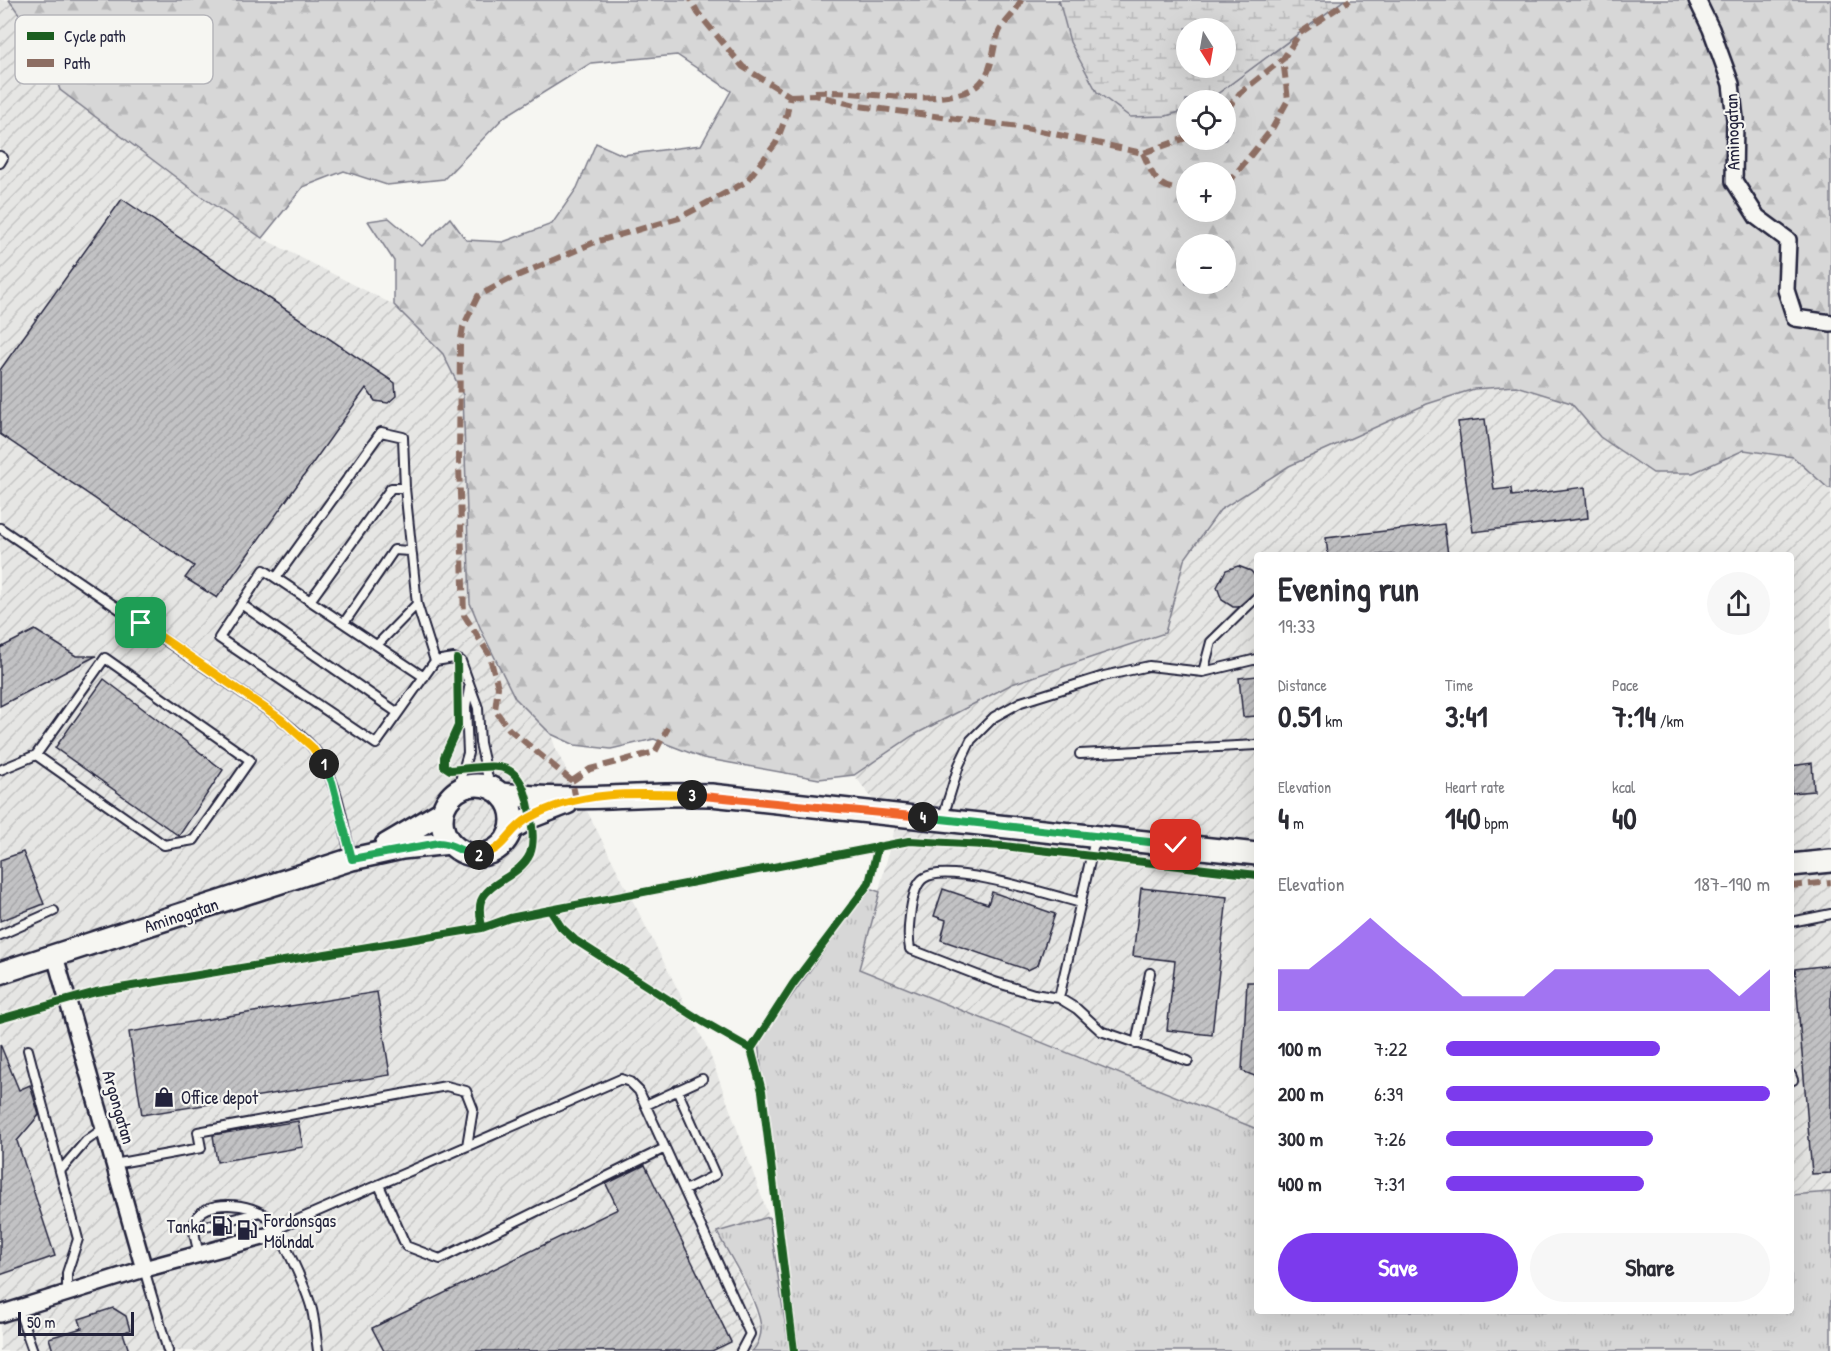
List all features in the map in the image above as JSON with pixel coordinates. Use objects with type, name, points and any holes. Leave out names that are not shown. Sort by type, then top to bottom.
[{"type":"street","name":"Aminogatan","points":[[1696,0],[1711,28],[1731,84],[1735,119],[1734,182],[1757,217],[1788,240],[1786,290],[1795,318],[1831,323]]},
{"type":"street","name":"Aminogatan","points":[[356,858],[402,837],[442,812],[448,800],[457,790],[477,784],[496,790],[576,799],[657,794],[711,795],[1254,854]]},
{"type":"street","points":[[496,790],[510,807],[511,829]]},
{"type":"street","name":"Aminogatan","points":[[0,973],[356,858],[402,848],[450,843],[464,853],[489,853],[503,844],[511,829],[531,817],[576,799]]},
{"type":"street","points":[[442,812],[442,828],[450,843]]},
{"type":"street","points":[[1794,865],[1831,861]]},
{"type":"street","name":"Argongatan","points":[[55,956],[144,1269]]},
{"type":"street","points":[[0,1314],[144,1269],[270,1235],[277,1229]]},
{"type":"lane","points":[[0,156],[3,158],[0,163]]},
{"type":"lane","points":[[276,578],[381,432],[403,437],[410,551],[417,604],[435,661]]},
{"type":"lane","points":[[310,601],[391,488],[405,488]]},
{"type":"lane","points":[[0,528],[281,719],[312,747],[324,762],[332,782],[356,858]]},
{"type":"lane","points":[[344,623],[394,550],[410,551]]},
{"type":"lane","points":[[424,676],[264,570],[219,638],[376,744],[435,661],[454,658],[461,661],[478,708],[480,743],[496,790]]},
{"type":"lane","points":[[1203,672],[1210,642],[1254,600]]},
{"type":"lane","points":[[242,604],[398,713]]},
{"type":"lane","points":[[377,645],[417,604]]},
{"type":"lane","points":[[0,770],[36,755],[105,658],[250,760],[194,840],[164,845],[36,755]]},
{"type":"lane","points":[[942,819],[959,765],[971,740],[994,717],[1021,702],[1104,676],[1149,666],[1203,672],[1254,660]]},
{"type":"lane","points":[[457,790],[468,753],[466,707],[469,686]]},
{"type":"lane","points":[[1080,754],[1254,745]]},
{"type":"lane","points":[[1059,998],[1096,836]]},
{"type":"lane","points":[[1081,903],[966,875],[939,873],[920,881],[913,900],[909,926],[910,949],[995,982],[1034,994],[1059,998],[1077,1009],[1101,1031],[1188,1061]]},
{"type":"lane","points":[[0,935],[54,912]]},
{"type":"lane","points":[[1794,921],[1831,914]]},
{"type":"lane","points":[[1136,1044],[1150,973]]},
{"type":"lane","points":[[28,1050],[78,1239],[67,1273],[67,1293]]},
{"type":"lane","points":[[277,1229],[621,1079],[630,1082],[639,1091],[750,1334],[741,1351]]},
{"type":"lane","points":[[645,1105],[702,1079]]},
{"type":"lane","points":[[114,1164],[201,1148],[198,1132],[446,1086],[466,1091],[472,1109],[467,1146]]},
{"type":"lane","points":[[677,1090],[716,1175],[685,1190]]},
{"type":"lane","points":[[60,1171],[86,1141],[104,1128]]},
{"type":"lane","points":[[379,1185],[406,1246],[440,1259],[665,1148]]},
{"type":"lane","points":[[199,1254],[195,1221],[201,1213],[216,1207],[237,1205],[260,1212],[277,1229],[312,1309],[318,1351]]},
{"type":"lane","points":[[195,1228],[260,1212]]},
{"type":"lane","points":[[144,1269],[168,1351]]},
{"type":"lane","points":[[18,1308],[33,1351]]},
{"type":"shaded area","points":[[0,0],[9,0],[20,15],[15,15],[15,84],[58,84],[60,90],[198,194],[262,238],[394,305],[443,354],[463,395],[470,603],[515,698],[551,734],[556,750],[708,1049],[769,1217],[717,1232],[750,1298],[761,1327],[758,1346],[752,1351],[0,1351]]},
{"type":"shaded area","points":[[1516,386],[1571,403],[1600,437],[1693,473],[1743,450],[1793,457],[1828,488],[1831,488],[1831,1192],[1794,1195],[1794,552],[1254,552],[1254,1128],[859,968],[895,828],[854,775],[912,736],[1012,684],[1165,633],[1184,560],[1220,510],[1289,466],[1427,404],[1474,389]]},
{"type":"green space","points":[[9,0],[1059,0],[1058,3],[1166,116],[1176,113],[1176,150],[1236,150],[1236,90],[1222,90],[1344,0],[1831,0],[1831,488],[1828,488],[1793,457],[1744,450],[1693,473],[1653,473],[1600,437],[1571,403],[1516,386],[1474,389],[1427,404],[1289,466],[1220,510],[1184,560],[1165,633],[1012,684],[912,736],[854,775],[819,779],[703,758],[654,739],[611,749],[575,745],[551,734],[515,698],[470,603],[463,395],[443,354],[394,305],[394,261],[368,221],[389,218],[422,246],[450,218],[466,240],[503,242],[552,224],[577,188],[596,143],[623,155],[701,145],[731,91],[677,55],[591,63],[504,117],[444,179],[387,185],[344,171],[303,187],[262,238],[198,194],[60,90],[58,84],[213,84],[213,15],[20,15]]},
{"type":"green space","points":[[1059,0],[1344,0],[1222,90],[1176,90],[1176,113],[1166,116],[1130,117],[1097,92],[1070,42]]},
{"type":"green space","points":[[869,888],[880,892],[859,969],[1254,1128],[1254,1314],[1794,1314],[1794,1195],[1831,1192],[1831,1351],[799,1351],[758,1043]]},
{"type":"green space","points":[[769,1217],[789,1351],[752,1351],[761,1333],[758,1314],[749,1290],[717,1232]]},
{"type":"building","points":[[122,199],[395,383],[396,396],[388,403],[375,401],[366,388],[217,598],[185,578],[194,566],[0,434],[0,370]]},
{"type":"building","points":[[1485,419],[1494,490],[1511,488],[1512,496],[1585,487],[1588,518],[1473,532],[1458,422]]},
{"type":"building","points":[[1444,524],[1448,552],[1328,552],[1326,538]]},
{"type":"building","points":[[1238,566],[1251,571],[1254,575],[1254,594],[1238,607],[1233,607],[1222,600],[1217,587],[1226,570]]},
{"type":"building","points":[[35,630],[76,656],[96,656],[0,706],[0,648]]},
{"type":"building","points":[[1254,676],[1254,716],[1243,717],[1239,678]]},
{"type":"building","points":[[104,679],[223,770],[179,836],[55,748]]},
{"type":"building","points":[[1812,763],[1814,791],[1794,793],[1794,766]]},
{"type":"building","points":[[23,852],[44,904],[0,921],[0,860]]},
{"type":"building","points":[[1141,888],[1227,897],[1212,1035],[1167,1030],[1175,961],[1133,956]]},
{"type":"building","points":[[943,889],[988,904],[992,892],[1055,914],[1038,965],[1028,970],[941,940],[946,920],[934,916]]},
{"type":"building","points":[[1831,965],[1831,1173],[1812,1174],[1795,969]]},
{"type":"building","points":[[1247,982],[1254,982],[1254,1076],[1242,1071]]},
{"type":"building","points":[[377,992],[390,1075],[142,1115],[129,1032]]},
{"type":"building","points":[[0,1044],[19,1090],[30,1085],[39,1115],[17,1141],[55,1256],[0,1275]]},
{"type":"building","points":[[298,1121],[303,1147],[217,1162],[213,1135]]},
{"type":"building","points":[[645,1165],[731,1342],[712,1351],[384,1351],[372,1328],[618,1209],[606,1184]]},
{"type":"building","points":[[113,1308],[126,1316],[130,1330],[123,1333],[129,1351],[53,1351],[49,1338],[82,1328],[79,1319]]},
{"type":"marked path","points":[[576,799],[572,781],[509,729],[495,710],[498,687],[489,654],[464,615],[459,464],[460,345],[463,327],[478,296],[510,279],[595,242],[679,218],[746,182],[776,143],[787,114],[790,96],[743,67],[698,13],[691,0]]},
{"type":"marked path","points":[[815,92],[901,97],[946,96],[964,92],[978,85],[987,73],[1000,30],[1021,0]]},
{"type":"marked path","points":[[1236,98],[1283,59],[1300,33],[1350,0]]},
{"type":"marked path","points":[[1236,173],[1272,129],[1288,100],[1283,59]]},
{"type":"marked path","points":[[790,96],[815,95],[859,106],[1026,128],[1143,153],[1176,141]]},
{"type":"marked path","points":[[1143,153],[1157,180],[1162,185],[1176,189]]},
{"type":"marked path","points":[[572,781],[590,769],[655,752],[668,728]]},
{"type":"marked path","points":[[1794,886],[1831,882]]},
{"type":"cycle path","points":[[457,659],[458,726],[444,757],[444,766],[450,770],[481,767],[504,768],[513,773],[526,794],[532,828],[532,849],[525,862],[490,889],[481,901],[482,928]]},
{"type":"cycle path","points":[[550,910],[909,841],[1004,846],[1254,875]]},
{"type":"cycle path","points":[[751,1049],[793,984],[869,883],[878,846]]},
{"type":"cycle path","points":[[0,1019],[96,992],[482,928],[510,918],[550,910],[561,927],[575,940],[702,1021],[751,1049],[762,1091],[794,1351]]},
{"type":"place","name":"Office depot","points":[[164,1097]]},
{"type":"place","name":"Tanka","points":[[222,1226]]},
{"type":"place","name":"Fordonsgas Mölndal","points":[[247,1230]]},
{"type":"route","points":[[141,623],[281,719],[312,747],[324,762],[332,782],[352,859],[439,843],[450,843],[464,853],[480,855],[496,850],[503,844],[511,829],[531,817],[576,799],[657,794],[711,795],[1176,845]]}]
